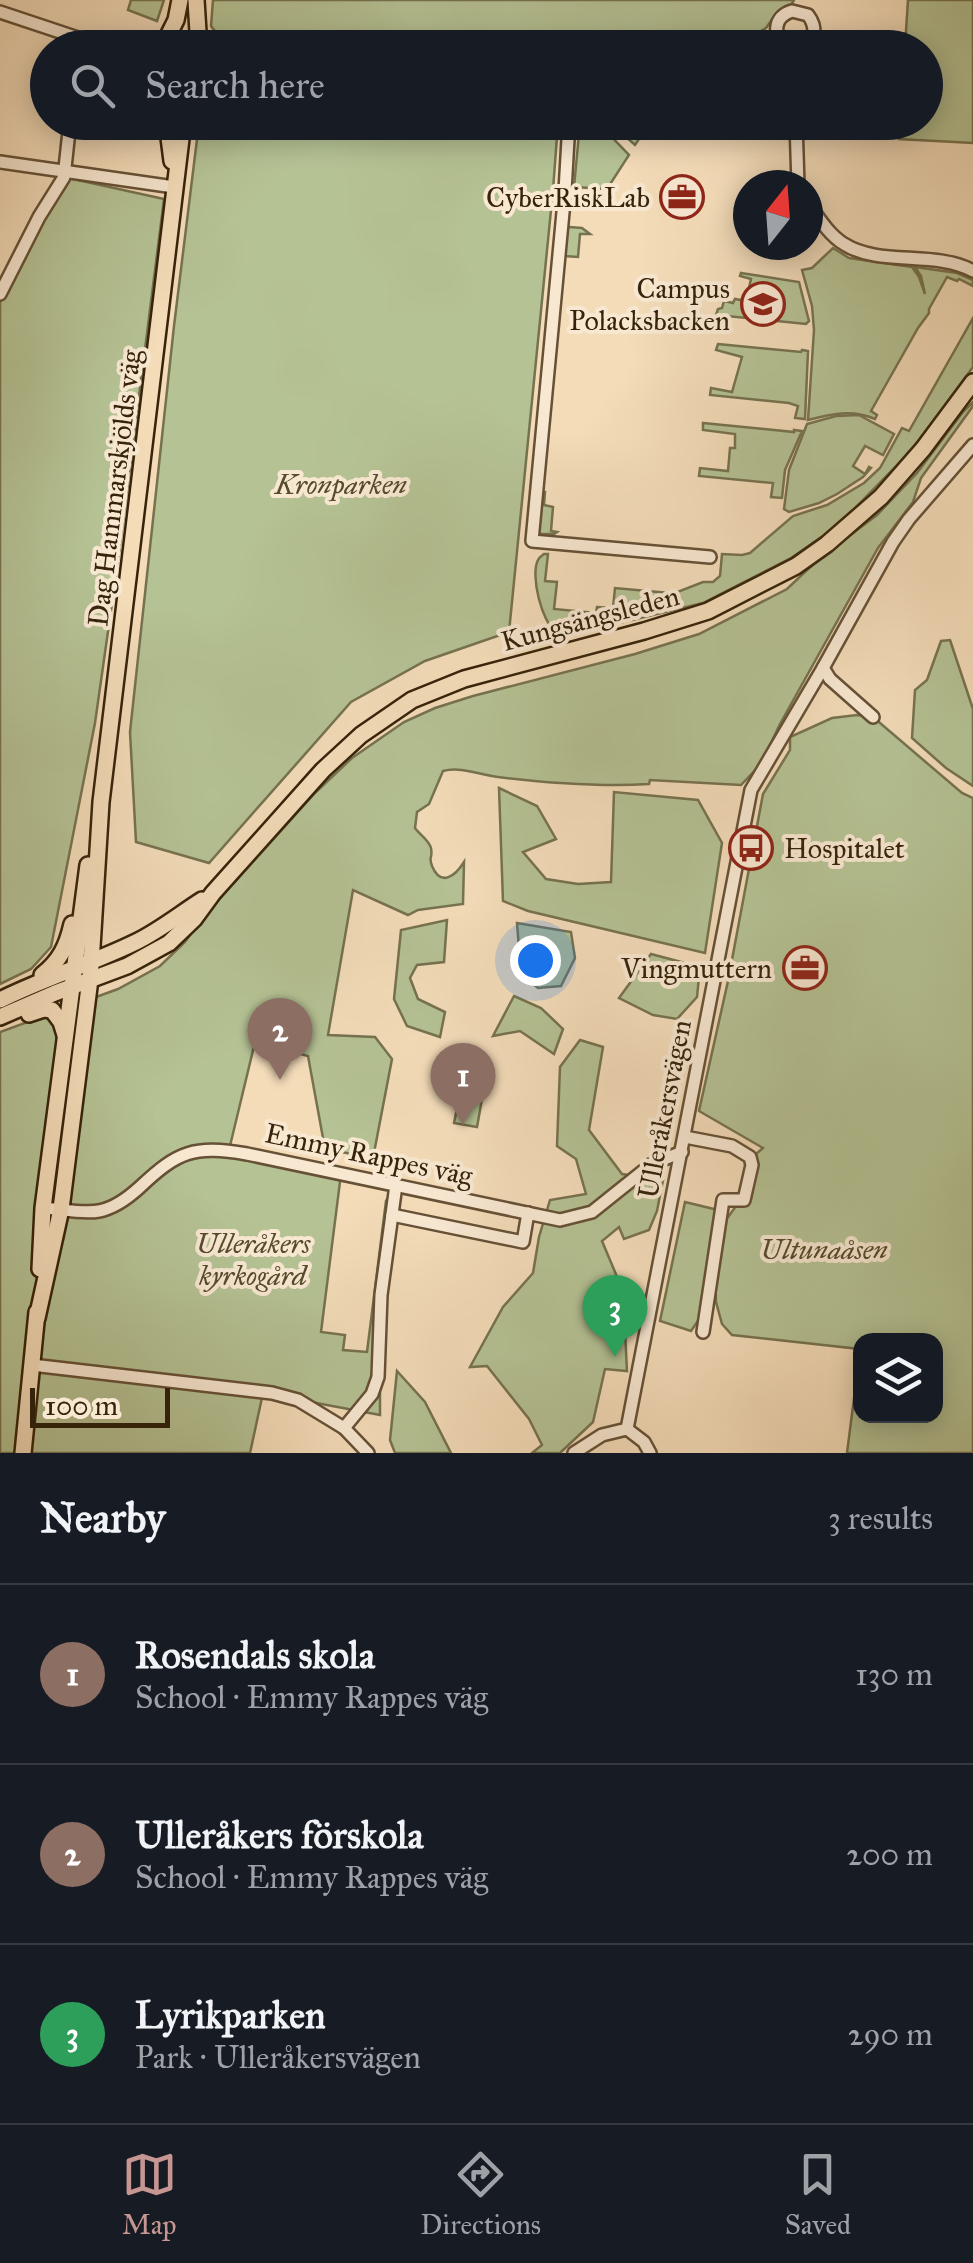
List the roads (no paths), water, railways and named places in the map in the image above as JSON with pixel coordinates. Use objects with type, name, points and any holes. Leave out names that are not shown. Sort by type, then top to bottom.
[{"type":"main road","points":[[171,30],[180,0]]},
{"type":"main road","points":[[196,0],[198,30]]},
{"type":"main road","name":"Dag Hammarskjölds väg","points":[[169,140],[174,184]]},
{"type":"main road","name":"Dag Hammarskjölds väg","points":[[23,1453],[43,1208],[72,986],[83,965],[181,140]]},
{"type":"main road","name":"Kungsängsleden","points":[[0,1017],[126,966],[169,942],[342,752],[412,700],[464,679],[708,611],[796,566],[828,544],[881,497],[924,449],[973,382]]},
{"type":"main road","points":[[90,888],[104,935],[115,940],[140,940]]},
{"type":"main road","points":[[0,1000],[28,986],[55,964],[90,888]]},
{"type":"main road","name":"Kungsängsleden","points":[[28,986],[140,940],[213,892]]},
{"type":"main road","name":"Dag Hammarskjölds väg","points":[[37,1318],[61,1209],[90,980],[83,965]]},
{"type":"main road","points":[[85,1021],[103,986],[126,966]]},
{"type":"main road","points":[[0,1017],[52,1010],[62,1022],[66,1040]]},
{"type":"street","points":[[776,30],[782,16],[803,6],[813,30]]},
{"type":"street","points":[[0,12],[46,30]]},
{"type":"street","points":[[0,294],[4,277],[64,177],[68,140]]},
{"type":"street","points":[[568,140],[532,541],[710,557]]},
{"type":"street","points":[[797,140],[798,170]]},
{"type":"street","points":[[0,162],[174,184]]},
{"type":"street","points":[[823,222],[845,245],[866,253],[958,264],[973,271]]},
{"type":"street","name":"Ulleråkersvägen","points":[[628,1429],[751,790],[893,542],[973,445]]},
{"type":"street","points":[[824,668],[830,679],[873,717]]},
{"type":"street","points":[[685,1136],[732,1146],[750,1158],[752,1166],[744,1200],[722,1200],[704,1332]]},
{"type":"street","name":"Emmy Rappes väg","points":[[43,1208],[92,1212],[117,1205],[168,1162],[197,1150],[228,1150],[560,1220],[592,1212],[652,1164],[682,1152]]},
{"type":"street","points":[[344,1428],[372,1394],[378,1377],[381,1295],[396,1185]]},
{"type":"street","points":[[392,1215],[522,1242],[528,1214]]},
{"type":"street","points":[[32,1365],[272,1393],[298,1400],[344,1428],[368,1453]]},
{"type":"street","points":[[574,1453],[602,1435],[628,1429],[644,1442],[650,1453]]},
{"type":"place","name":"CyberRiskLab","points":[[682,197]]},
{"type":"place","name":"Campus Polacksbacken","points":[[763,304]]},
{"type":"place","name":"Hospitalet","points":[[751,848]]},
{"type":"place","name":"Vingmuttern","points":[[805,968]]},
{"type":"place","name":"Ulleråkers förskola","points":[[280,1080]]},
{"type":"place","name":"Rosendals skola","points":[[463,1125]]},
{"type":"place","name":"Lyrikparken","points":[[615,1357]]},
{"type":"park label","name":"Kronparken","points":[[341,484]]},
{"type":"park label","name":"Ultunaåsen","points":[[824,1249]]},
{"type":"park label","name":"Ulleråkers kyrkogård","points":[[253,1259]]}]
